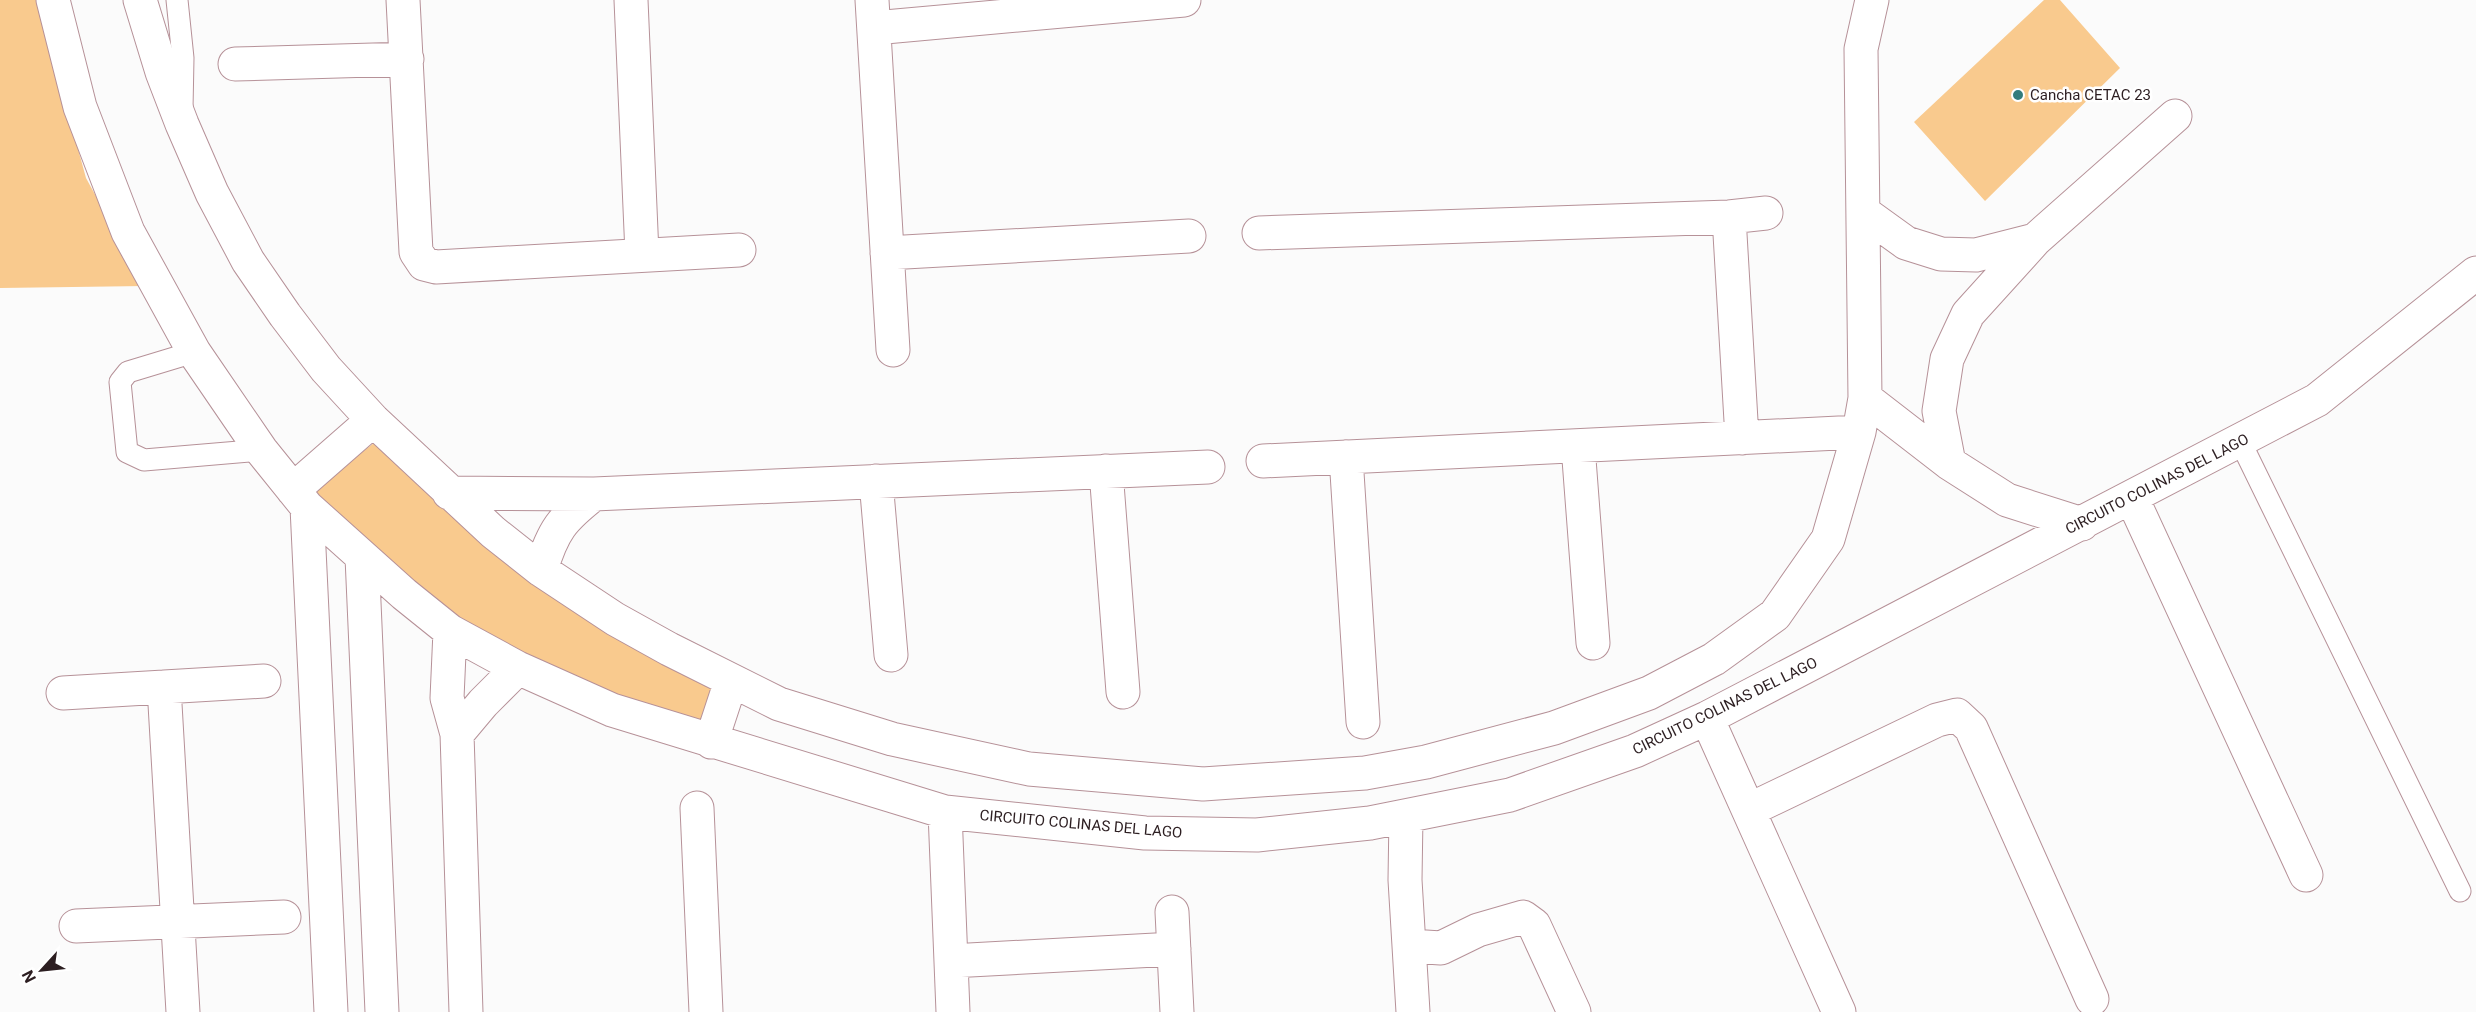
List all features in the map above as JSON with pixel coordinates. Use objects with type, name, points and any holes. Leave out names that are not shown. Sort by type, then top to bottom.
[{"type":"street","name":"CIRCUITO COLINAS DEL LAGO","points":[[53,0],[80,106],[103,170],[128,232],[194,352],[261,450],[300,499],[362,557],[450,631],[518,668],[612,710],[945,812],[1156,833],[1257,835],[1370,823],[1510,795],[1635,751],[1707,718],[2317,400],[2476,273]]},
{"type":"street","points":[[140,0],[162,72],[212,193],[248,261],[285,315],[326,369],[373,420],[449,493],[493,532],[542,570],[615,619],[779,704],[892,738],[1029,769],[1203,784],[1365,773],[1426,762],[1554,728],[1649,693],[1714,659],[1775,615],[1828,539],[1859,432],[1865,398],[1861,49],[1872,0]]},
{"type":"street","points":[[403,0],[416,252],[424,264],[436,267],[739,250]]},
{"type":"street","points":[[631,0],[642,254]]},
{"type":"street","points":[[893,350],[873,14],[1184,0]]},
{"type":"street","points":[[235,64],[407,59]]},
{"type":"street","points":[[1948,463],[1939,411],[1947,359],[1968,314],[2035,240],[2175,116]]},
{"type":"street","points":[[1863,212],[1906,243],[1941,254],[1976,255],[2035,240]]},
{"type":"street","points":[[1259,233],[1729,217],[1766,213]]},
{"type":"street","points":[[1729,217],[1742,438]]},
{"type":"street","points":[[887,253],[1190,236]]},
{"type":"street","points":[[1865,398],[1948,463],[2007,500],[2082,524]]},
{"type":"street","points":[[331,1012],[300,499],[373,420]]},
{"type":"street","points":[[1263,460],[1859,432]]},
{"type":"street","points":[[1578,446],[1593,643]]},
{"type":"street","points":[[1346,457],[1363,722]]},
{"type":"street","points":[[449,493],[594,494],[1208,467]]},
{"type":"street","points":[[1106,471],[1123,692]]},
{"type":"street","points":[[876,481],[891,655]]},
{"type":"street","points":[[542,570],[557,528],[594,494]]},
{"type":"street","points":[[2132,498],[2306,875]]},
{"type":"street","points":[[362,557],[382,1012]]},
{"type":"street","points":[[450,631],[447,699],[457,734],[466,1012]]},
{"type":"street","points":[[457,734],[483,703],[518,668]]},
{"type":"street","points":[[63,693],[264,681]]},
{"type":"street","points":[[711,742],[731,681]]},
{"type":"street","points":[[164,687],[183,1012]]},
{"type":"street","points":[[1749,810],[1937,720],[1957,715],[1971,728],[2092,999]]},
{"type":"street","points":[[1707,718],[1839,1012]]},
{"type":"street","points":[[1365,773],[1370,823]]},
{"type":"street","points":[[698,808],[706,1012]]},
{"type":"street","points":[[945,812],[953,1012]]},
{"type":"street","points":[[1406,816],[1405,880],[1413,1012]]},
{"type":"street","points":[[1172,912],[1177,1012]]},
{"type":"street","points":[[76,926],[284,917]]},
{"type":"street","points":[[1410,946],[1441,948],[1478,930],[1523,917],[1534,925],[1574,1012]]},
{"type":"street","points":[[951,961],[1174,949]]},
{"type":"lane","points":[[177,0],[183,58],[182,124]]},
{"type":"lane","points":[[194,352],[128,372],[123,377],[120,382],[127,452],[144,460],[261,450]]},
{"type":"lane","points":[[2240,441],[2460,891]]},
{"type":"shaded area","points":[[0,0],[37,0],[86,178],[145,286],[0,288]]},
{"type":"shaded area","name":"Cancha CETAC 23","points":[[2044,0],[2060,0],[2120,68],[1985,201],[1914,122]]},
{"type":"shaded area","points":[[378,440],[728,682],[710,739],[535,676],[304,496]]},
{"type":"place","name":"Cancha CETAC 23","points":[[2018,95]]}]
